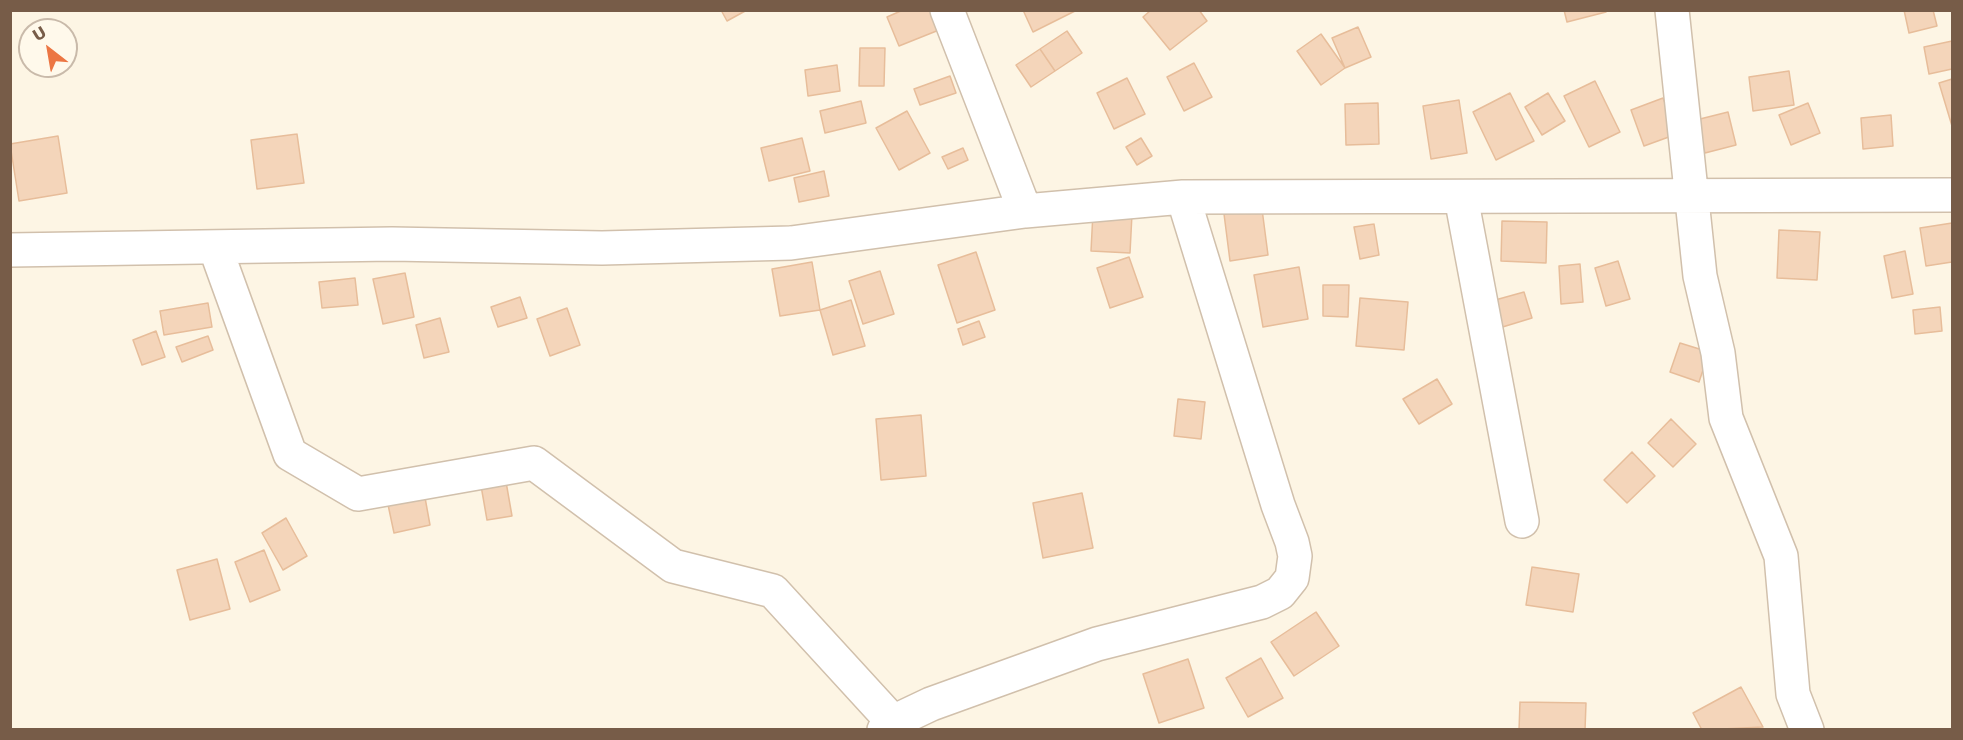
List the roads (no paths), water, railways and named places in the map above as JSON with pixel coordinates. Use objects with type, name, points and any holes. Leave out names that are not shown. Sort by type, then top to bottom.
[{"type":"street","points":[[946,10],[1025,211]]},
{"type":"street","points":[[1672,10],[1700,276],[1718,353],[1726,418],[1781,556],[1792,694],[1807,729]]},
{"type":"street","points":[[10,250],[392,244],[602,248],[791,243],[1025,211],[1183,197],[1953,195]]},
{"type":"street","points":[[215,247],[290,454],[358,494],[534,463],[673,566],[773,591],[889,725],[931,704],[1097,644],[1262,602],[1280,593],[1292,578],[1295,556],[1292,542],[1278,506],[1183,197]]},
{"type":"street","points":[[1461,197],[1522,521]]}]
